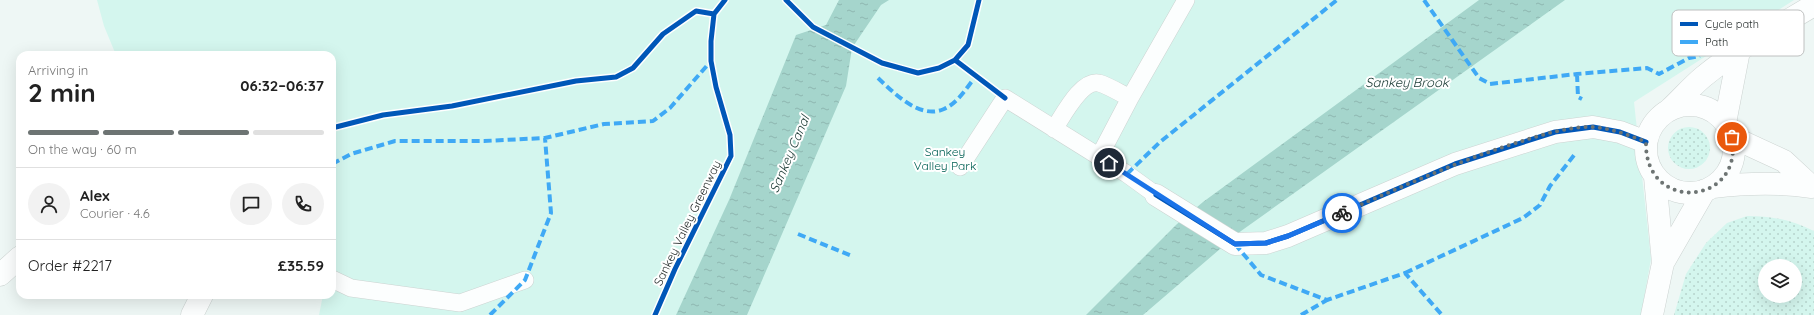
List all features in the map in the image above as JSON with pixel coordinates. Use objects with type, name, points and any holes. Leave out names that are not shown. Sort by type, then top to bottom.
[{"type":"street","points":[[1804,11],[1814,5]]},
{"type":"street","points":[[1731,56],[1701,78],[1659,118],[1650,129],[1646,142],[1646,154],[1649,166],[1655,177],[1666,186],[1678,191],[1692,193],[1709,188],[1748,183],[1782,183],[1813,187]]},
{"type":"street","points":[[1663,263],[1709,188],[1727,172],[1732,161],[1734,149],[1729,130],[1738,56]]},
{"type":"street","points":[[1670,109],[1695,105],[1707,108],[1717,115],[1729,130],[1784,161],[1813,187]]},
{"type":"street","points":[[1156,195],[1235,244],[1266,243],[1288,236],[1455,164],[1555,132],[1593,127],[1620,132],[1646,142]]},
{"type":"street","points":[[1652,315],[1663,263],[1655,177]]},
{"type":"street","points":[[0,275],[16,261]]},
{"type":"street","points":[[192,315],[200,299]]},
{"type":"lane","points":[[1099,157],[1130,98],[1186,0]]},
{"type":"lane","points":[[1054,129],[1081,90],[1090,83],[1099,83],[1130,98]]},
{"type":"lane","points":[[960,167],[1005,98],[1156,195]]},
{"type":"lane","points":[[336,281],[352,288],[460,303],[525,280]]},
{"type":"green space","name":"Sankey Valley Park","points":[[97,0],[1794,0],[1778,10],[1672,10],[1672,56],[1706,56],[1634,102],[1651,259],[1641,315],[319,315],[322,299],[336,299],[336,51],[114,51],[104,26]]},
{"type":"green space","points":[[1689,127],[1704,133],[1710,148],[1704,163],[1689,169],[1674,163],[1668,148],[1674,133]]},
{"type":"green space","points":[[1747,216],[1782,219],[1814,231],[1814,315],[1674,315],[1686,274],[1706,243],[1727,223]]},
{"type":"water","name":"Sankey Canal","points":[[839,0],[889,0],[881,5],[852,48],[846,86],[747,315],[676,315],[729,200],[796,35],[826,25]]},
{"type":"water","name":"Sankey Brook","points":[[1479,0],[1565,0],[1241,231],[1143,315],[1086,315],[1177,224],[1203,202]]},
{"type":"marked path","points":[[1127,174],[1160,142],[1337,0]]},
{"type":"marked path","points":[[1424,0],[1479,78],[1490,84],[1647,68],[1659,74],[1689,58],[1700,56]]},
{"type":"marked path","points":[[336,162],[351,154],[395,141],[484,141],[545,138],[604,124],[653,121],[670,108],[711,61]]},
{"type":"marked path","points":[[1577,74],[1578,97],[1582,99]]},
{"type":"marked path","points":[[878,78],[908,103],[926,111],[935,111],[944,109],[954,103],[976,76]]},
{"type":"marked path","points":[[490,315],[525,280],[551,213],[545,138]]},
{"type":"marked path","points":[[1405,273],[1523,218],[1540,205],[1550,186],[1575,154]]},
{"type":"marked path","points":[[798,234],[852,256]]},
{"type":"marked path","points":[[1235,244],[1261,275],[1327,300],[1405,273],[1442,315]]},
{"type":"marked path","points":[[1301,315],[1327,300]]},
{"type":"cycle path","name":"Sankey Valley Greenway","points":[[655,315],[675,269],[731,156],[730,135],[716,87],[711,61],[711,41],[714,14],[725,0]]},
{"type":"cycle path","points":[[786,0],[813,27],[882,63],[918,73],[939,68],[955,60],[968,45],[979,0]]},
{"type":"cycle path","points":[[336,127],[383,115],[452,106],[576,81],[616,77],[633,68],[663,34],[696,11],[714,14]]},
{"type":"cycle path","points":[[955,60],[1005,98]]},
{"type":"cycle path","points":[[1156,195],[1235,244],[1266,243],[1288,236],[1455,164],[1555,132],[1593,127],[1620,132],[1646,142]]},
{"type":"way so far","points":[[1342,213],[1455,164],[1506,146],[1555,132],[1593,127],[1620,132],[1646,142],[1646,154],[1649,166],[1655,177],[1666,186],[1678,191],[1692,193],[1713,187],[1727,172],[1732,161],[1734,149],[1732,137]]},
{"type":"route","points":[[1109,163],[1156,195],[1235,244],[1247,245],[1266,243],[1288,236],[1342,213]]}]
